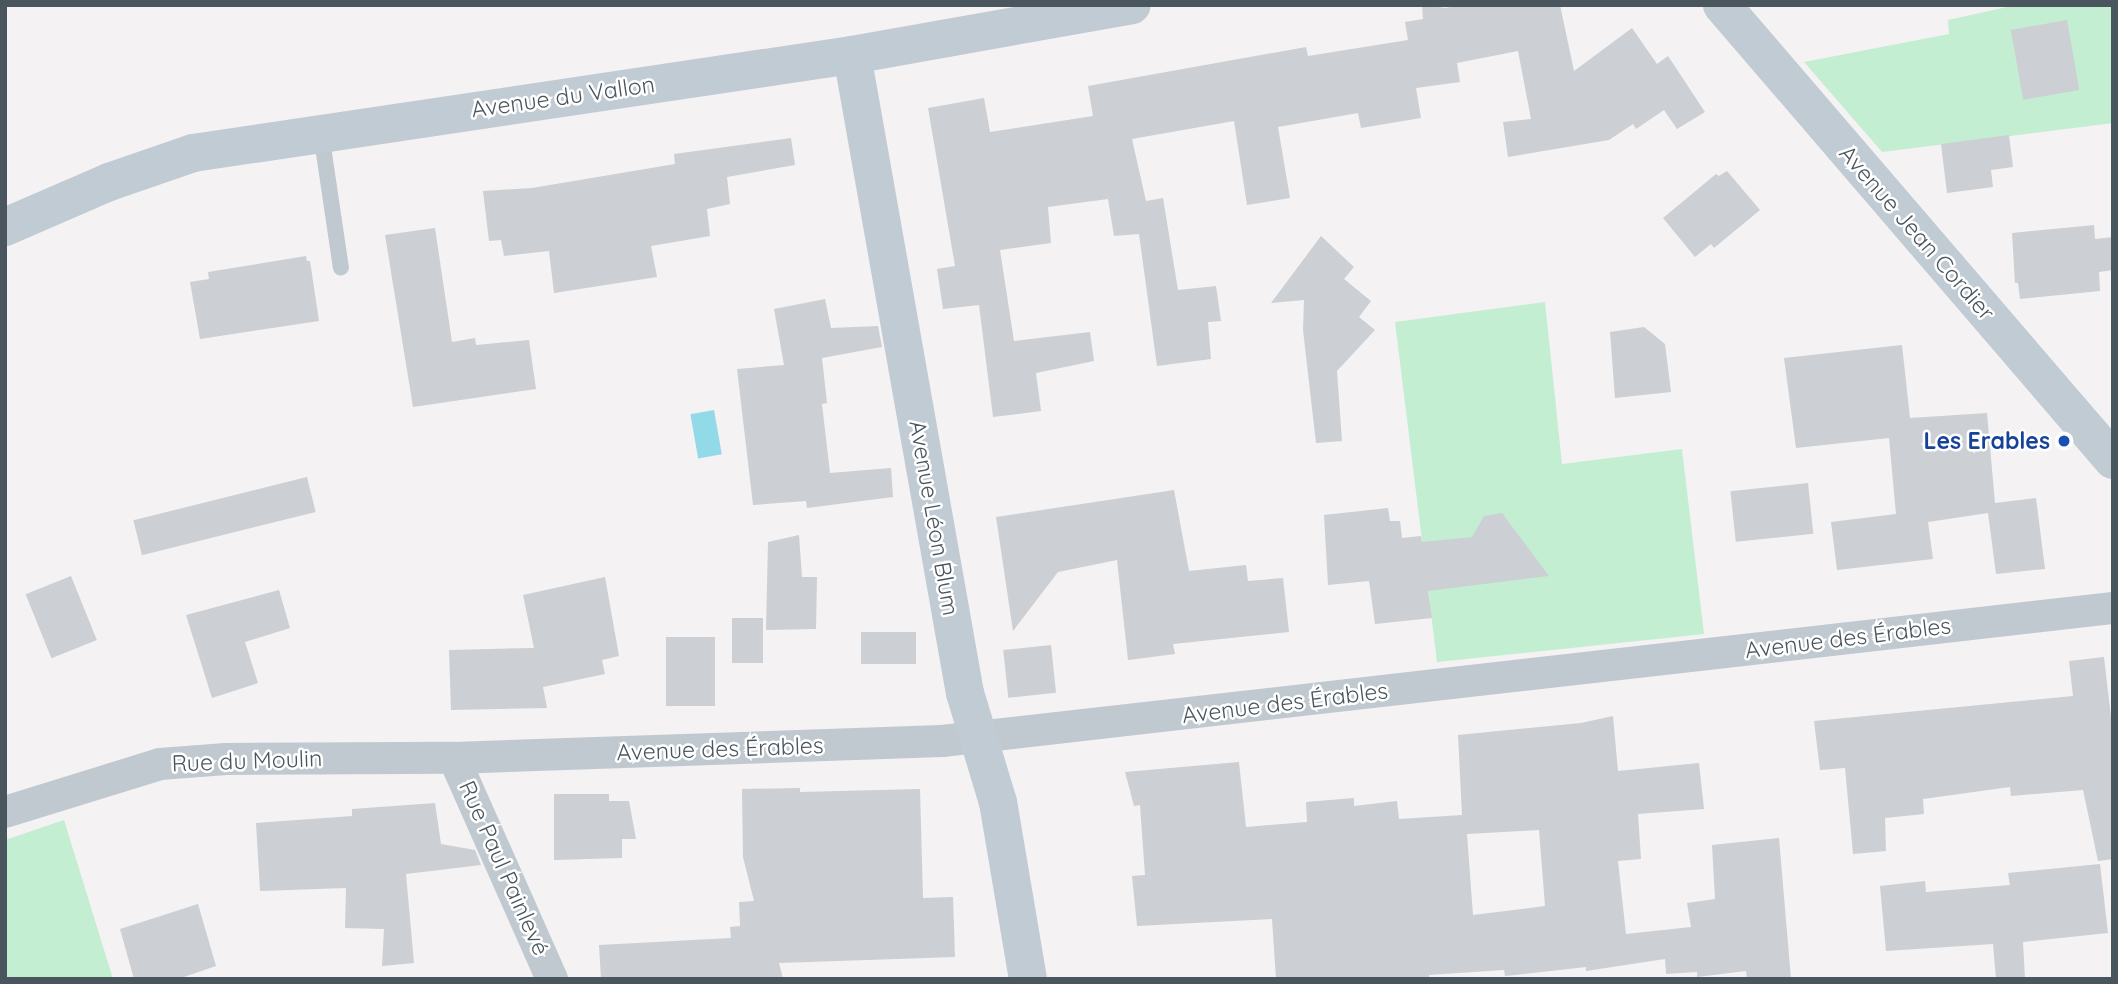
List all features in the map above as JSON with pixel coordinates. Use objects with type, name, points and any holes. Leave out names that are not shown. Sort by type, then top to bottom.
[{"type":"street","name":"Avenue du Vallon","points":[[5,227],[108,182],[192,153],[852,55],[1132,5]]},
{"type":"street","name":"Avenue Jean Cordier","points":[[1722,5],[2113,460]]},
{"type":"street","name":"Avenue Léon Blum","points":[[852,55],[965,693],[998,802],[1028,979]]},
{"type":"street","name":"Avenue des Érables","points":[[454,758],[978,737],[2113,608]]},
{"type":"street","name":"Rue du Moulin","points":[[5,812],[160,764],[226,759],[454,758]]},
{"type":"street","name":"Rue Paul Painlevé","points":[[454,758],[552,979]]},
{"type":"lane","points":[[321,133],[341,268]]},
{"type":"green space","points":[[2016,5],[2113,5],[2113,123],[1882,152],[1804,62],[1949,34],[1948,20]]},
{"type":"green space","points":[[1545,302],[1562,464],[1682,449],[1704,634],[1437,662],[1395,322]]},
{"type":"green space","points":[[64,820],[113,979],[5,979],[5,840]]},
{"type":"water","points":[[714,410],[722,454],[698,458],[690,414]]},
{"type":"building","points":[[1422,5],[1446,8],[1458,5],[1560,5],[1574,71],[1632,28],[1657,64],[1668,56],[1705,112],[1677,129],[1664,110],[1636,129],[1633,124],[1609,140],[1508,157],[1503,122],[1531,119],[1518,51],[1457,63],[1460,82],[1416,88],[1421,118],[1361,128],[1358,113],[1278,127],[1290,198],[1247,205],[1234,121],[1132,139],[1146,201],[1163,198],[1178,290],[1216,286],[1221,321],[1208,322],[1211,359],[1157,366],[1139,234],[1114,236],[1108,199],[1048,207],[1051,243],[1000,250],[1014,341],[1090,332],[1094,361],[1036,373],[1041,411],[993,417],[979,305],[943,309],[937,269],[955,266],[928,108],[984,98],[990,132],[1093,116],[1088,86],[1306,47],[1308,56],[1408,40],[1405,22],[1423,19]]},
{"type":"building","points":[[2067,20],[2079,90],[2023,100],[2011,30]]},
{"type":"building","points":[[2009,135],[2013,167],[1991,170],[1993,187],[1947,193],[1941,144]]},
{"type":"building","points":[[791,138],[795,165],[727,177],[730,204],[707,209],[710,236],[651,246],[657,277],[554,293],[549,251],[504,256],[501,240],[489,241],[483,191],[532,188],[675,164],[674,154]]},
{"type":"building","points":[[1727,171],[1760,210],[1714,248],[1711,244],[1695,257],[1663,218],[1716,174],[1719,176]]},
{"type":"building","points":[[2094,225],[2095,239],[2113,237],[2113,270],[2099,272],[2100,291],[2020,299],[2018,283],[2015,283],[2012,233]]},
{"type":"building","points":[[435,228],[452,342],[475,338],[476,345],[529,340],[536,389],[413,407],[385,235]]},
{"type":"building","points":[[1321,236],[1354,267],[1344,279],[1371,301],[1359,317],[1375,330],[1337,371],[1342,441],[1316,443],[1303,330],[1304,300],[1271,303]]},
{"type":"building","points":[[306,256],[307,261],[310,261],[319,321],[200,339],[190,282],[209,279],[208,272]]},
{"type":"building","points":[[825,299],[831,328],[878,326],[882,347],[822,358],[827,403],[822,404],[830,473],[891,468],[893,497],[807,508],[806,501],[753,505],[737,369],[784,365],[774,309]]},
{"type":"building","points":[[1644,327],[1665,344],[1671,392],[1615,398],[1610,332]]},
{"type":"building","points":[[1902,345],[1910,418],[1987,413],[1995,503],[2036,498],[2045,569],[1996,574],[1988,513],[1928,522],[1933,559],[1837,570],[1831,522],[1896,514],[1889,438],[1796,448],[1784,358]]},
{"type":"building","points":[[307,477],[316,512],[142,555],[133,520]]},
{"type":"building","points":[[1808,483],[1813,534],[1736,542],[1730,491]]},
{"type":"building","points":[[1174,490],[1189,571],[1246,565],[1248,581],[1283,578],[1289,632],[1173,644],[1175,654],[1128,660],[1117,560],[1058,572],[1013,631],[996,517]]},
{"type":"building","points":[[1388,508],[1390,521],[1400,521],[1402,538],[1421,536],[1422,542],[1472,537],[1484,516],[1502,513],[1549,576],[1428,591],[1432,618],[1375,624],[1369,581],[1328,585],[1324,515]]},
{"type":"building","points":[[799,535],[802,577],[817,577],[816,629],[766,630],[768,542]]},
{"type":"building","points":[[71,576],[97,640],[51,658],[26,594]]},
{"type":"building","points":[[605,577],[619,656],[602,660],[605,674],[543,687],[547,708],[451,710],[449,650],[534,648],[523,595]]},
{"type":"building","points":[[279,590],[290,628],[245,642],[258,683],[212,698],[186,615]]},
{"type":"building","points":[[732,618],[763,618],[763,663],[732,663]]},
{"type":"building","points":[[861,632],[916,632],[916,664],[861,664]]},
{"type":"building","points":[[666,637],[715,637],[715,706],[666,706]]},
{"type":"building","points":[[1051,645],[1056,693],[1008,698],[1003,650]]},
{"type":"building","points":[[2104,657],[2113,735],[2113,859],[2098,861],[2083,790],[2011,796],[2010,787],[1923,799],[1924,814],[1885,818],[1886,851],[1853,854],[1845,768],[1820,770],[1814,721],[2073,696],[2069,661]]},
{"type":"building","points":[[1613,716],[1618,771],[1699,763],[1704,809],[1638,814],[1641,859],[1618,861],[1626,934],[1691,927],[1687,903],[1715,899],[1712,845],[1779,838],[1791,979],[1747,979],[1746,971],[1697,977],[1697,972],[1666,974],[1665,959],[1586,971],[1586,967],[1505,976],[1504,970],[1429,975],[1429,979],[1276,979],[1272,919],[1137,926],[1132,876],[1145,875],[1140,805],[1134,806],[1125,772],[1239,762],[1246,827],[1307,822],[1306,802],[1354,798],[1354,806],[1397,801],[1399,819],[1462,815],[1458,735],[1581,723]],"holes":[[[1539,830],[1545,906],[1473,915],[1467,834]]]},
{"type":"building","points":[[800,788],[800,792],[920,789],[923,898],[953,897],[955,957],[779,963],[783,979],[601,979],[599,945],[731,938],[730,927],[740,926],[739,902],[754,901],[743,857],[742,789]]},
{"type":"building","points":[[554,794],[609,794],[609,801],[629,801],[636,839],[622,839],[622,858],[554,860]]},
{"type":"building","points":[[435,803],[441,844],[475,850],[481,865],[406,874],[414,963],[382,966],[384,929],[345,928],[346,888],[260,891],[256,823],[352,816],[352,809]]},
{"type":"building","points":[[2100,864],[2108,933],[2023,942],[2025,979],[1996,979],[1993,944],[1886,951],[1880,886],[1925,881],[1926,892],[2010,885],[2008,873]]},
{"type":"building","points":[[198,904],[216,966],[178,979],[134,979],[120,929]]},
{"type":"place","name":"Les Erables","points":[[2064,441]]}]
